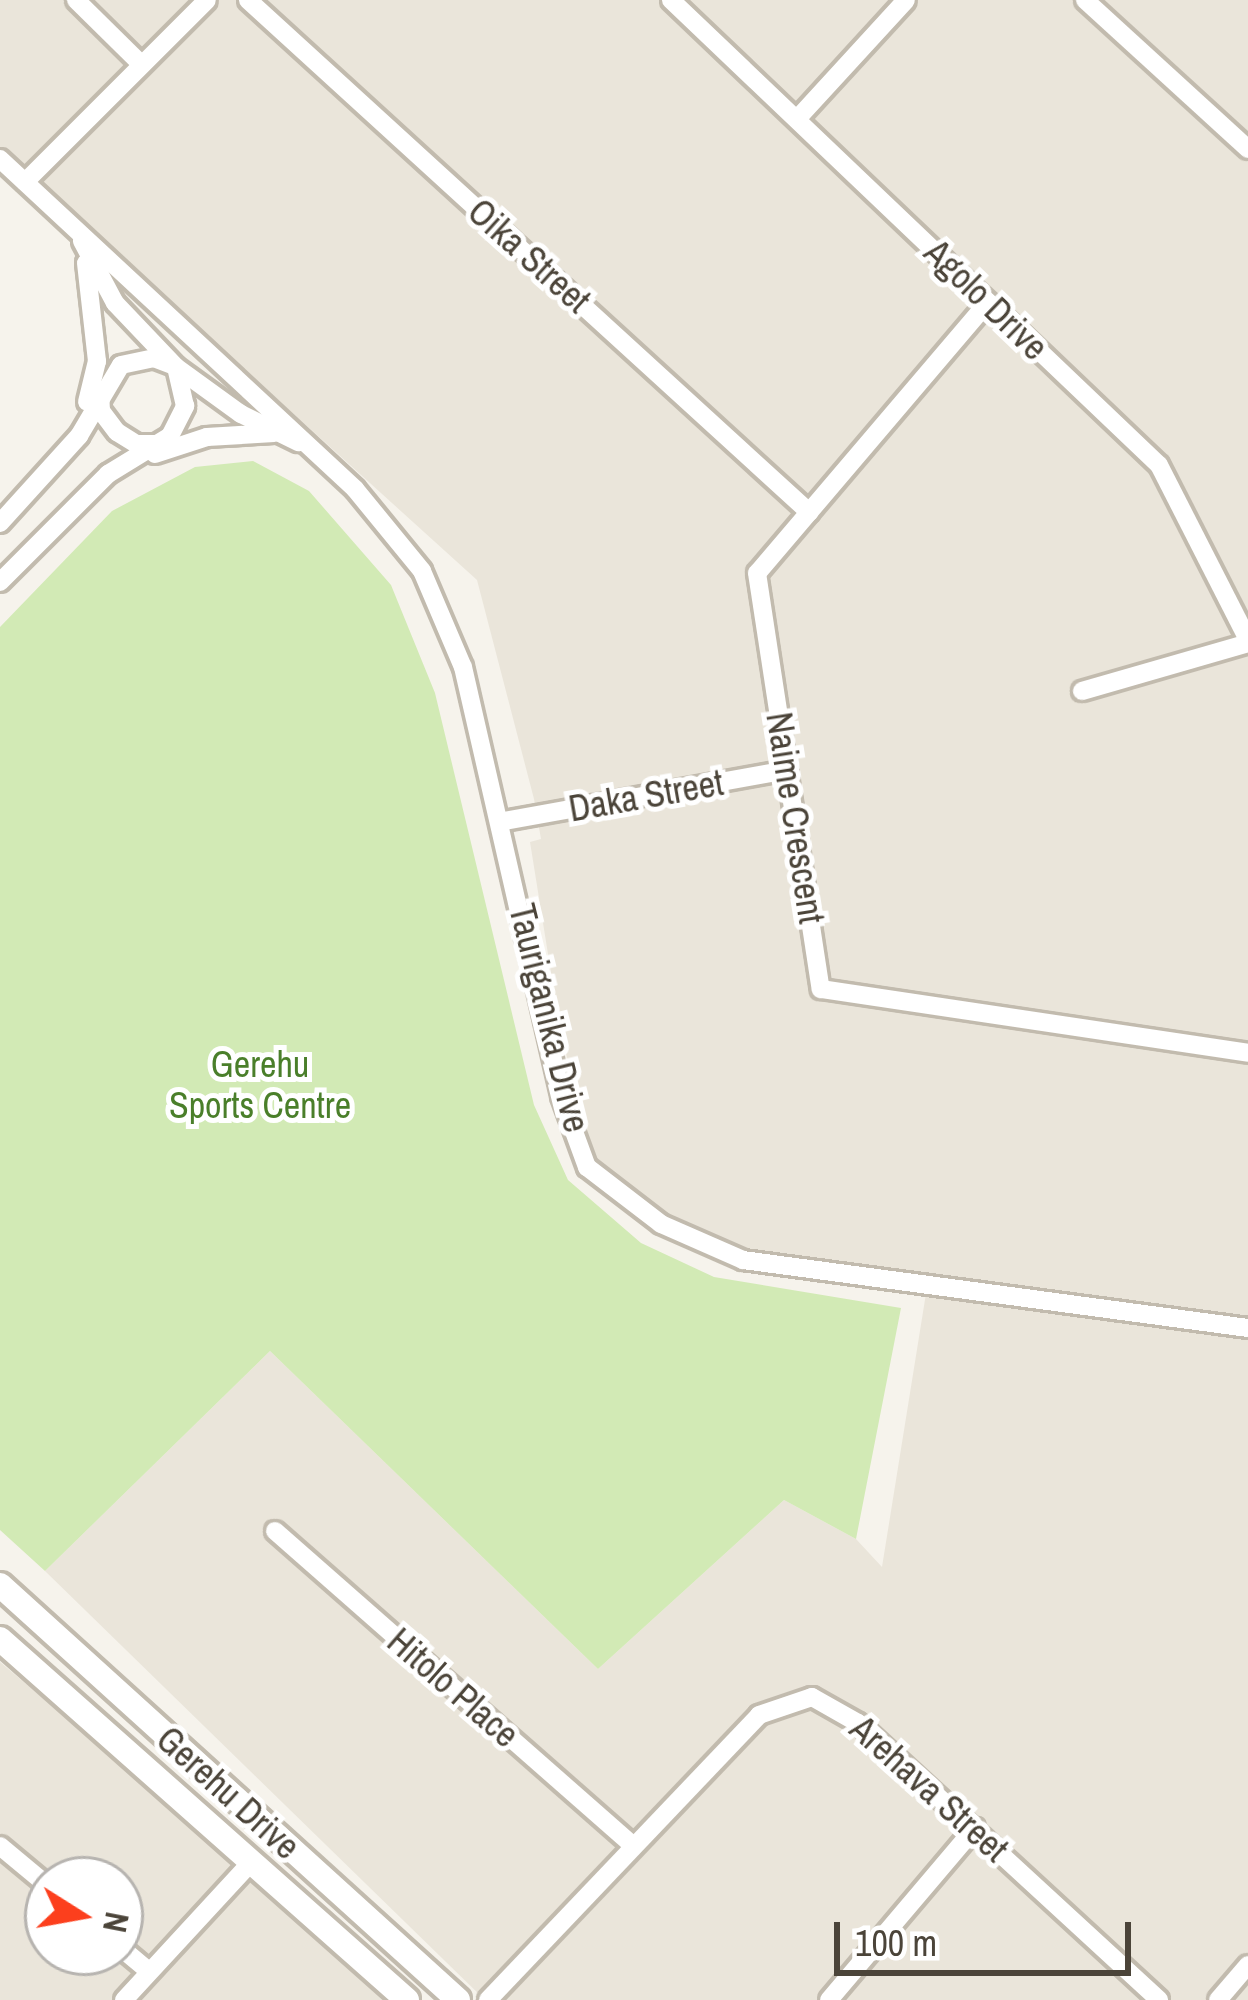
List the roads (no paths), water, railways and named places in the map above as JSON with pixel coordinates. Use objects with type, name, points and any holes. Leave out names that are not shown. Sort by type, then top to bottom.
[{"type":"street","points":[[76,0],[141,64]]},
{"type":"street","points":[[26,182],[207,0]]},
{"type":"street","name":"Oika Street","points":[[248,0],[809,512]]},
{"type":"street","name":"Agolo Drive","points":[[671,0],[1159,465],[1248,642]]},
{"type":"street","points":[[797,119],[906,0]]},
{"type":"street","points":[[1085,0],[1248,149]]},
{"type":"street","name":"Tauriganika Drive","points":[[0,159],[312,448],[422,571],[463,668],[504,821],[561,1096],[587,1167],[662,1224],[743,1260],[1248,1328]]},
{"type":"street","points":[[76,232],[97,361],[79,436]]},
{"type":"street","name":"Tauriganika Drive","points":[[76,232],[116,304],[176,367],[241,414],[312,448]]},
{"type":"street","name":"Naime Crescent","points":[[988,302],[757,573],[821,989],[1248,1052]]},
{"type":"street","points":[[0,523],[79,436],[100,392],[121,365],[154,358],[176,367],[185,406],[158,445],[136,460]]},
{"type":"street","points":[[100,392],[101,411],[117,432],[136,444],[158,445]]},
{"type":"street","points":[[0,582],[107,474],[136,460],[207,437],[270,431],[312,448]]},
{"type":"street","points":[[1082,691],[1248,642]]},
{"type":"street","name":"Daka Street","points":[[504,821],[787,770]]},
{"type":"street","name":"Hitolo Place","points":[[275,1531],[632,1845]]},
{"type":"street","name":"Gerehu Drive","points":[[0,1585],[458,2000]]},
{"type":"street","name":"Gerehu Drive","points":[[0,1639],[407,2000]]},
{"type":"street","name":"Arehava Street","points":[[488,2000],[759,1715],[812,1697],[857,1723],[1159,2000]]},
{"type":"street","points":[[829,2000],[975,1828]]},
{"type":"street","points":[[0,1846],[24,1866]]},
{"type":"street","points":[[124,2000],[253,1860]]},
{"type":"street","points":[[1218,2000],[1248,1965]]},
{"type":"street","points":[[144,1967],[149,1971]]},
{"type":"park label","name":"Gerehu Sports Centre","points":[[260,1084]]}]
